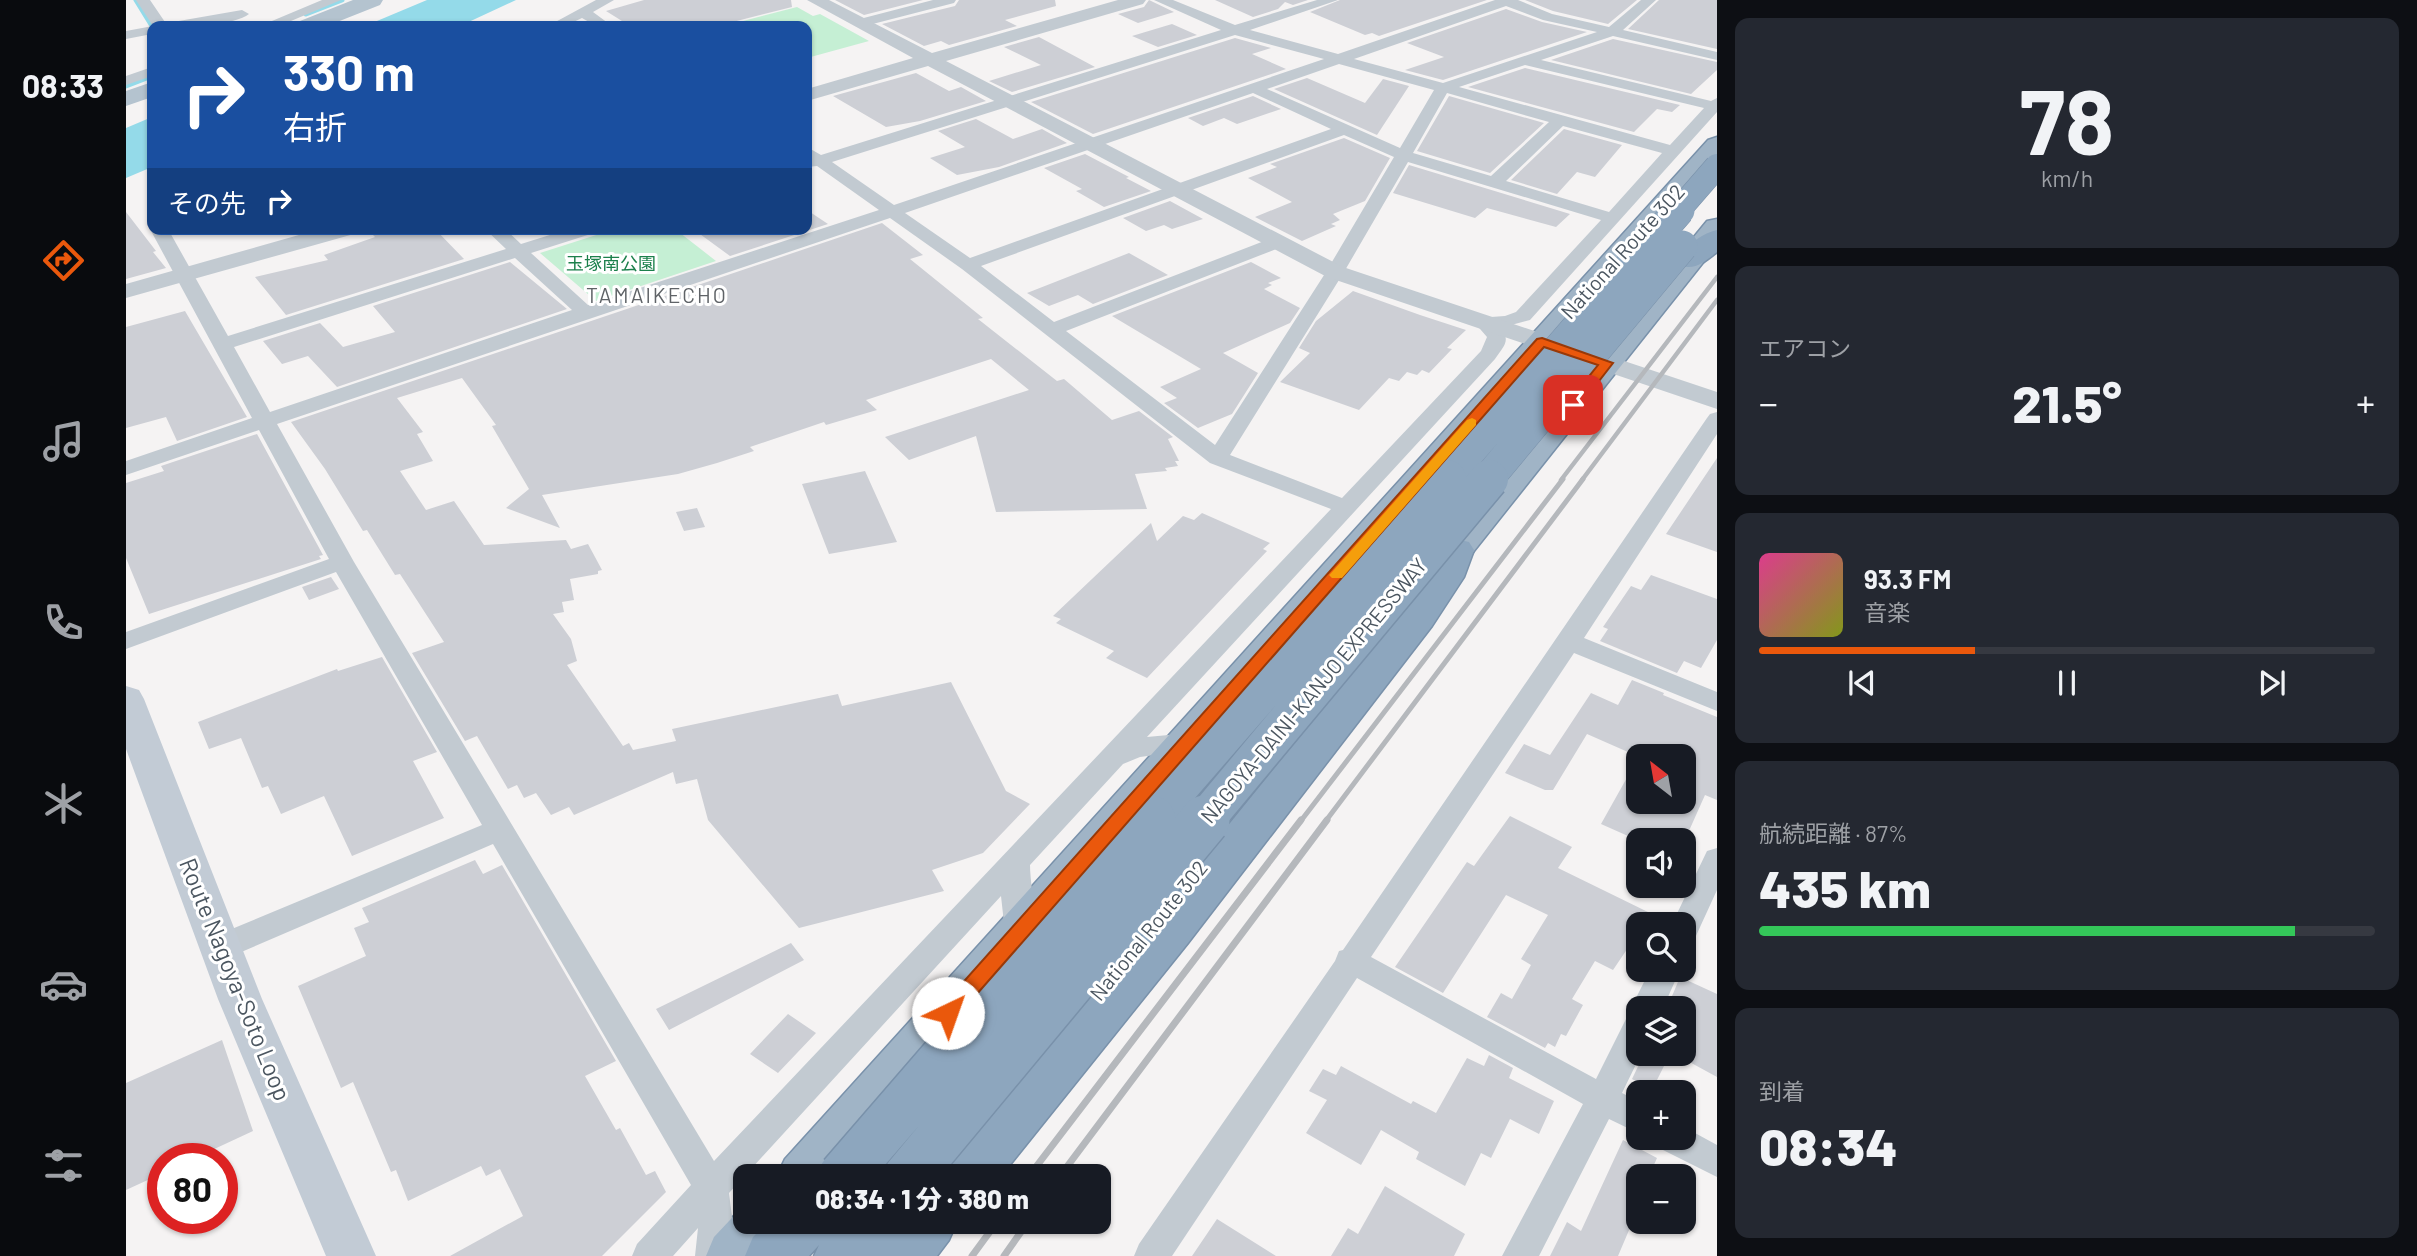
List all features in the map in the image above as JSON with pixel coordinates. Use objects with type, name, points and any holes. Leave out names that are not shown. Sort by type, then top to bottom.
[{"type":"highway","name":"National Route 302","points":[[815,1164],[1717,145]]},
{"type":"highway","name":"NAGOYA-DAINI-KANJO EXPRESSWAY","points":[[853,1164],[1717,166]]},
{"type":"highway","name":"NAGOYA-DAINI-KANJO EXPRESSWAY","points":[[919,1164],[1717,204]]},
{"type":"highway","name":"National Route 302","points":[[958,1164],[1606,363],[1703,249],[1717,227]]},
{"type":"highway","points":[[978,1164],[1171,930],[1418,617],[1446,578],[1456,550]]},
{"type":"highway","points":[[734,1256],[753,1234]]},
{"type":"highway","points":[[773,1256],[793,1234]]},
{"type":"highway","points":[[842,1256],[861,1234]]},
{"type":"highway","points":[[882,1256],[901,1234]]},
{"type":"highway","points":[[902,1256],[920,1234]]},
{"type":"main road","points":[[320,21],[372,0]]},
{"type":"main road","points":[[126,99],[147,91]]},
{"type":"main road","name":"Route Nagoya-Soto Loop","points":[[126,699],[240,999],[351,1256]]},
{"type":"street","points":[[144,0],[157,21]]},
{"type":"street","points":[[232,0],[247,21]]},
{"type":"street","points":[[280,21],[334,0]]},
{"type":"street","points":[[565,21],[607,0]]},
{"type":"street","points":[[816,0],[1335,272],[1717,401]]},
{"type":"street","points":[[861,23],[949,0]]},
{"type":"street","points":[[812,94],[1137,0]]},
{"type":"street","points":[[1161,0],[1234,30],[1560,120],[1679,145],[1697,134],[1717,132]]},
{"type":"street","points":[[812,158],[1331,0]]},
{"type":"street","points":[[1218,457],[1335,272],[1443,88],[1612,32],[1649,0]]},
{"type":"street","points":[[126,468],[585,312],[894,211],[1507,1],[1548,17],[1717,56]]},
{"type":"street","points":[[583,12],[597,21]]},
{"type":"street","points":[[202,21],[242,14]]},
{"type":"street","points":[[126,36],[147,31]]},
{"type":"street","points":[[1484,322],[1508,322],[1523,316],[1716,105],[1524,61]]},
{"type":"street","points":[[126,81],[147,73]]},
{"type":"street","points":[[1253,88],[1403,155],[1612,218]]},
{"type":"street","points":[[1494,183],[1560,120]]},
{"type":"street","points":[[968,265],[1345,129]]},
{"type":"street","points":[[812,159],[894,211],[968,265],[1218,457],[1346,507]]},
{"type":"street","points":[[162,235],[342,562],[711,1188],[716,1233],[713,1256]]},
{"type":"street","points":[[126,291],[317,235]]},
{"type":"street","points":[[500,235],[585,312]]},
{"type":"street","points":[[224,344],[569,235]]},
{"type":"street","points":[[1052,330],[1278,242]]},
{"type":"street","points":[[1564,271],[1583,295]]},
{"type":"street","points":[[650,1256],[1497,342],[1497,336],[1484,322]]},
{"type":"street","points":[[1420,428],[1475,418]]},
{"type":"street","points":[[1152,1256],[1350,960],[1570,642],[1717,418]]},
{"type":"street","points":[[126,641],[342,562]]},
{"type":"street","points":[[1570,642],[1717,702]]},
{"type":"street","points":[[1110,760],[1128,750],[1190,742]]},
{"type":"street","points":[[221,947],[499,830]]},
{"type":"street","points":[[1692,912],[1717,859]]},
{"type":"street","points":[[1016,861],[1015,887],[1020,932]]},
{"type":"street","points":[[1350,960],[1626,1111]]},
{"type":"street","points":[[1520,1256],[1604,1099],[1626,1052]]},
{"type":"street","points":[[1695,1150],[1717,1162]]},
{"type":"green space","points":[[797,7],[813,16],[820,14],[869,41],[812,57],[812,21],[743,21]]},
{"type":"green space","name":"玉塚南公園","points":[[596,235],[683,235],[716,261],[596,301],[540,253]]},
{"type":"water","points":[[427,0],[516,0],[471,21],[377,21]]},
{"type":"water","points":[[147,119],[147,169],[126,178],[126,128]]},
{"type":"building","points":[[644,0],[791,0],[792,7],[737,21],[622,21],[606,11]]},
{"type":"building","points":[[835,0],[923,0],[864,15]]},
{"type":"building","points":[[959,0],[1055,0],[1056,6],[1005,20],[1017,26],[949,45],[941,41],[924,46],[882,24],[955,6]]},
{"type":"building","points":[[1149,0],[1174,12],[1138,23],[1118,14],[1144,7]]},
{"type":"building","points":[[1215,0],[1308,0],[1293,5],[1285,2],[1278,9],[1253,17]]},
{"type":"building","points":[[1340,0],[1487,0],[1379,36],[1372,33],[1365,35],[1310,12]]},
{"type":"building","points":[[1525,0],[1637,0],[1608,24],[1553,11]]},
{"type":"building","points":[[1659,0],[1717,0],[1717,49],[1628,29]]},
{"type":"building","points":[[1506,9],[1542,22],[1587,32],[1443,80],[1405,70],[1444,57],[1407,43]]},
{"type":"building","points":[[1172,24],[1197,35],[1158,47],[1132,36]]},
{"type":"building","points":[[1039,37],[1095,67],[1012,92],[989,81],[1041,65],[1004,47]]},
{"type":"building","points":[[1235,38],[1271,48],[1252,54],[1286,69],[1093,134],[1031,102]]},
{"type":"building","points":[[1613,39],[1717,62],[1717,70],[1691,94],[1551,60]]},
{"type":"building","points":[[1525,68],[1680,105],[1672,112],[1657,109],[1634,132],[1468,87]]},
{"type":"building","points":[[916,73],[949,91],[961,87],[986,101],[920,121],[886,127],[833,96]]},
{"type":"building","points":[[1307,78],[1365,103],[1383,79],[1409,86],[1377,135],[1274,89]]},
{"type":"building","points":[[1253,96],[1281,109],[1237,124],[1224,118],[1203,126],[1188,118]]},
{"type":"building","points":[[1449,96],[1544,123],[1490,173],[1417,151]]},
{"type":"building","points":[[976,119],[1013,139],[1042,129],[1067,143],[999,167],[957,175],[930,158],[965,147],[938,131]]},
{"type":"building","points":[[1564,129],[1622,145],[1595,177],[1577,172],[1557,194],[1511,180]]},
{"type":"building","points":[[1344,138],[1390,158],[1365,201],[1333,214],[1340,220],[1331,224],[1336,226],[1302,241],[1255,217],[1292,202],[1248,178],[1277,167],[1270,164]]},
{"type":"building","points":[[1085,154],[1151,191],[1104,207],[1076,191],[1082,189],[1044,168]]},
{"type":"building","points":[[1409,165],[1570,214],[1556,227],[1487,208],[1475,218],[1393,193]]},
{"type":"building","points":[[1170,201],[1203,219],[1172,229],[1164,225],[1146,231],[1123,218]]},
{"type":"building","points":[[126,212],[156,251],[153,252],[166,268],[126,279]]},
{"type":"building","points":[[812,213],[828,224],[812,229]]},
{"type":"building","points":[[882,223],[923,255],[910,259],[983,318],[978,319],[1057,381],[1064,379],[1112,420],[1139,411],[1173,437],[1168,439],[1179,461],[1175,461],[1178,466],[1165,468],[1167,471],[1135,474],[1147,509],[996,512],[976,436],[909,460],[885,437],[1029,390],[991,359],[866,400],[877,410],[826,425],[824,422],[750,447],[754,451],[717,463],[678,474],[542,495],[560,528],[506,508],[529,489],[492,426],[496,425],[462,378],[397,398],[423,432],[417,434],[433,461],[400,471],[426,510],[454,501],[484,545],[566,540],[571,549],[588,544],[602,570],[598,571],[598,574],[570,579],[574,600],[562,602],[564,612],[553,614],[571,639],[577,661],[567,665],[623,746],[629,743],[633,750],[676,741],[672,729],[838,694],[842,706],[951,682],[1006,791],[1030,804],[983,853],[932,870],[944,891],[799,928],[708,820],[697,779],[676,784],[673,772],[574,815],[569,807],[551,815],[536,793],[524,798],[517,785],[508,789],[477,736],[465,741],[412,653],[444,642],[400,574],[395,575],[367,530],[363,531],[325,469],[291,422]]},
{"type":"building","points":[[373,235],[441,235],[464,259],[286,315],[255,277],[328,260],[324,255],[375,237]]},
{"type":"building","points":[[701,235],[794,235],[730,256]]},
{"type":"building","points":[[1129,253],[1168,275],[1093,304],[1078,295],[1049,306],[1027,293]]},
{"type":"building","points":[[510,262],[567,309],[337,387],[308,356],[282,364],[263,341],[320,323],[343,347],[395,332],[373,306]]},
{"type":"building","points":[[1251,262],[1281,278],[1268,283],[1272,285],[1264,289],[1300,308],[1290,323],[1223,353],[1258,373],[1232,414],[1198,428],[1164,403],[1177,398],[1160,387],[1201,369],[1112,316]]},
{"type":"building","points":[[1353,291],[1466,330],[1447,348],[1452,349],[1429,373],[1422,370],[1417,375],[1407,372],[1399,381],[1389,378],[1359,410],[1280,382],[1310,353],[1299,348],[1316,321]]},
{"type":"building","points":[[185,311],[247,417],[177,441],[166,417],[126,428],[126,327]]},
{"type":"building","points":[[257,434],[323,555],[319,556],[321,559],[149,614],[126,558],[126,483],[164,471],[161,466]]},
{"type":"building","points":[[1717,458],[1717,552],[1666,534]]},
{"type":"building","points":[[865,471],[897,542],[829,554],[802,484]]},
{"type":"building","points":[[697,508],[705,527],[684,531],[676,512]]},
{"type":"building","points":[[1202,513],[1270,543],[1263,549],[1267,551],[1147,678],[1106,658],[1114,651],[1056,623],[1061,619],[1053,616],[1151,523],[1157,541],[1183,516],[1194,520]]},
{"type":"building","points":[[1651,575],[1717,599],[1717,640],[1701,668],[1684,661],[1677,673],[1600,641],[1608,629],[1603,627],[1631,586],[1641,590]]},
{"type":"building","points":[[331,577],[339,589],[309,600],[302,587]]},
{"type":"building","points":[[382,657],[437,752],[413,761],[444,818],[352,856],[324,796],[281,814],[268,786],[262,788],[241,738],[209,749],[198,722],[337,669],[338,671]]},
{"type":"building","points":[[1632,680],[1717,717],[1717,800],[1705,795],[1690,828],[1626,828],[1626,835],[1601,824],[1626,779],[1626,814],[1696,814],[1696,744],[1626,744],[1626,751],[1587,734],[1553,790],[1545,790],[1505,773],[1524,744],[1550,755],[1591,693],[1618,705]]},
{"type":"building","points":[[1510,816],[1572,847],[1558,868],[1648,912],[1626,912],[1626,951],[1613,970],[1595,961],[1572,999],[1583,1005],[1566,1036],[1561,1034],[1555,1047],[1548,1043],[1545,1048],[1487,1017],[1501,993],[1512,999],[1531,965],[1521,959],[1548,915],[1506,895],[1443,993],[1395,967],[1467,862],[1474,866]]},
{"type":"building","points":[[475,860],[483,874],[502,865],[616,1061],[585,1076],[616,1130],[620,1128],[646,1175],[655,1171],[666,1192],[602,1256],[450,1256],[523,1216],[500,1169],[486,1176],[481,1166],[408,1201],[396,1170],[391,1172],[353,1082],[341,1088],[298,986],[366,956],[354,928],[369,922],[362,908]]},
{"type":"building","points":[[791,943],[804,960],[669,1030],[656,1009]]},
{"type":"building","points":[[1678,982],[1691,982],[1717,994],[1717,1077],[1696,1066],[1696,996],[1672,996]]},
{"type":"building","points":[[788,1014],[816,1033],[778,1073],[750,1054]]},
{"type":"building","points":[[222,1040],[253,1131],[227,1143],[147,1143],[147,1180],[126,1190],[126,1083]]},
{"type":"building","points":[[1489,1055],[1513,1068],[1509,1078],[1554,1101],[1539,1134],[1510,1119],[1491,1158],[1481,1153],[1465,1186],[1416,1159],[1419,1152],[1381,1130],[1361,1165],[1306,1133],[1327,1100],[1309,1091],[1323,1069],[1336,1075],[1341,1066],[1411,1104],[1413,1101],[1436,1113],[1467,1058],[1484,1066]]},
{"type":"building","points":[[1638,1066],[1664,1066],[1657,1080],[1632,1079]]},
{"type":"building","points":[[1623,1140],[1626,1142],[1626,1150],[1642,1150],[1657,1158],[1654,1164],[1626,1164],[1627,1234],[1618,1256],[1550,1256],[1567,1222],[1581,1231]]},
{"type":"building","points":[[1385,1186],[1465,1234],[1454,1256],[1331,1256],[1348,1228],[1358,1234]]},
{"type":"building","points":[[1217,1219],[1276,1256],[1192,1256]]},
{"type":"waterway","points":[[136,0],[149,21]]},
{"type":"waterway","points":[[306,14],[342,0]]},
{"type":"waterway","points":[[126,86],[147,78]]},
{"type":"railway","points":[[1561,480],[1717,277]]},
{"type":"railway","points":[[1582,480],[1717,300]]},
{"type":"railway","points":[[1300,822],[1563,479]]},
{"type":"railway","points":[[1325,822],[1583,479]]},
{"type":"railway","points":[[1038,1164],[1301,820]]},
{"type":"railway","points":[[1069,1164],[1327,820]]},
{"type":"railway","points":[[972,1256],[988,1234]]},
{"type":"railway","points":[[1004,1256],[1020,1234]]},
{"type":"slow traffic","points":[[1337,575],[1472,422]]},
{"type":"district","name":"TAMAIKECHO","points":[[657,294]]},
{"type":"route","points":[[948,1013],[1542,342],[1606,363],[1573,405]]}]
